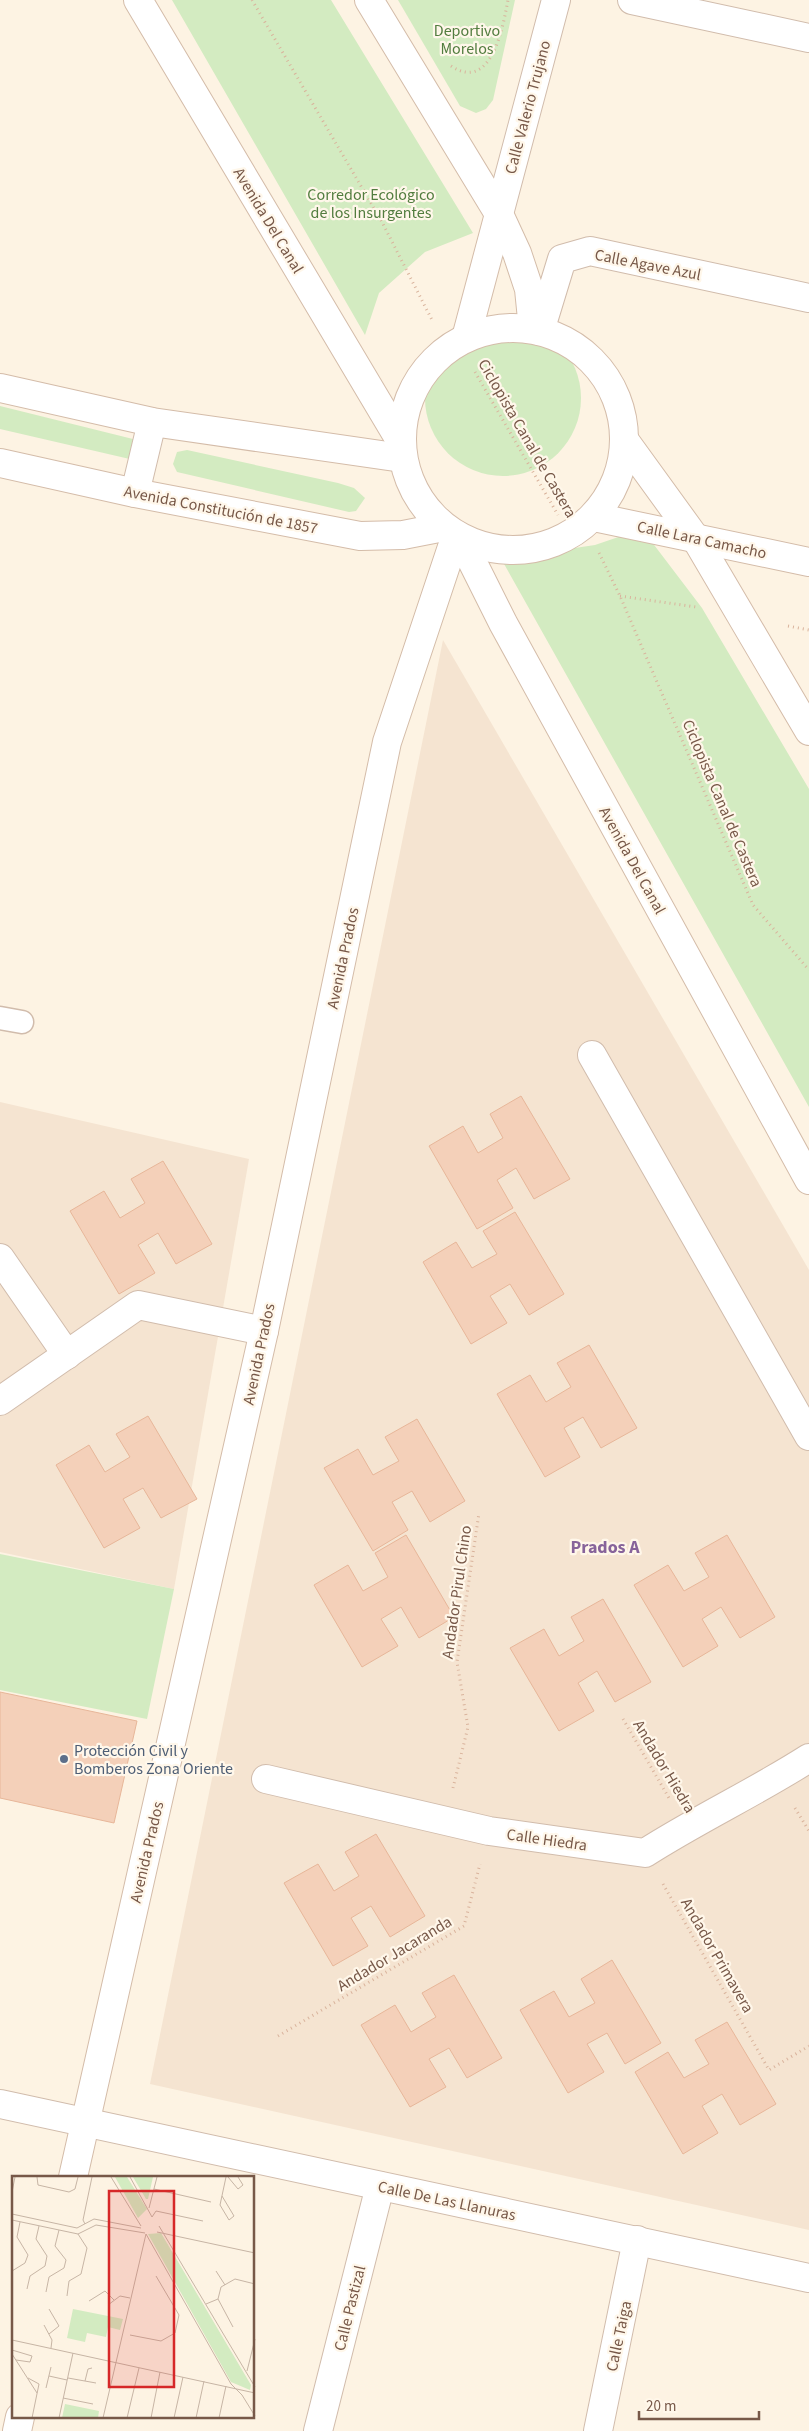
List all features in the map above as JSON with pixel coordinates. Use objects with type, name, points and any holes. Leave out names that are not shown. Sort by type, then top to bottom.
[{"type":"main road","name":"Avenida Del Canal","points":[[138,0],[401,449],[410,485],[424,508],[454,534],[809,1180]]},
{"type":"main road","points":[[369,0],[499,214],[517,253],[529,289],[536,330]]},
{"type":"main road","name":"Calle Valerio Trujano","points":[[499,214],[556,0]]},
{"type":"main road","points":[[632,0],[809,38]]},
{"type":"main road","name":"Avenida Del Canal","points":[[456,343],[499,214]]},
{"type":"main road","name":"Calle Agave Azul","points":[[536,330],[562,259],[590,251],[809,298]]},
{"type":"main road","name":"Avenida Del Canal","points":[[401,449],[405,406],[422,374],[456,343],[488,330],[510,328],[536,330],[574,346],[602,371],[620,404],[625,441],[621,469],[610,494],[594,517],[570,535],[535,548],[497,550],[454,534]]},
{"type":"main road","points":[[0,388],[152,422],[401,449]]},
{"type":"main road","points":[[135,493],[152,422]]},
{"type":"main road","name":"Avenida Del Canal","points":[[625,441],[696,539],[809,731]]},
{"type":"main road","name":"Avenida Constitución de 1857","points":[[0,463],[135,493],[360,536],[454,534]]},
{"type":"main road","name":"Calle Lara Camacho","points":[[594,517],[636,524],[696,539],[809,562]]},
{"type":"main road","name":"Avenida Prados","points":[[73,2176],[264,1331],[387,742],[454,534]]},
{"type":"main road","points":[[592,1055],[809,1436]]},
{"type":"main road","points":[[0,1258],[67,1354]]},
{"type":"main road","points":[[0,1401],[138,1306],[264,1331]]},
{"type":"main road","points":[[645,1853],[686,1826],[777,1778],[809,1758]]},
{"type":"main road","name":"Calle Hiedra","points":[[266,1779],[489,1831],[645,1853]]},
{"type":"main road","name":"Calle De Las Llanuras","points":[[0,2104],[809,2278]]},
{"type":"main road","name":"Calle Pastizal","points":[[318,2431],[380,2186]]},
{"type":"main road","name":"Calle Taiga","points":[[598,2431],[637,2240]]},
{"type":"main road","points":[[17,2431],[20,2418]]},
{"type":"lane","points":[[0,1018],[22,1022]]},
{"type":"path","points":[[252,0],[382,222],[456,343]]},
{"type":"path","points":[[449,65],[460,72],[476,72],[488,62],[501,36],[508,0]]},
{"type":"path","name":"Ciclopista Canal de Castera","points":[[456,343],[570,535],[594,545],[624,605],[753,905],[809,970]]},
{"type":"path","name":"Andador Pirul Chino","points":[[445,1820],[468,1727],[457,1662],[479,1513]]},
{"type":"path","name":"Andador Hiedra","points":[[623,1719],[686,1826]]},
{"type":"path","name":"Andador Jacaranda","points":[[278,2036],[464,1926],[489,1831]]},
{"type":"path","name":"Andador Primavera","points":[[645,1853],[769,2070],[809,2046]]},
{"type":"shaded area","points":[[443,640],[809,1270],[809,2230],[150,2084]]},
{"type":"shaded area","points":[[0,1102],[249,1159],[174,1589],[0,1552]]},
{"type":"green space","name":"Corredor Ecológico de los Insurgentes","points":[[172,0],[331,0],[473,233],[425,252],[379,293],[365,335]]},
{"type":"green space","name":"Deportivo Morelos","points":[[398,0],[515,0],[493,100],[486,109],[476,113],[460,106]]},
{"type":"green space","points":[[495,320],[511,320],[526,323],[540,329],[553,337],[564,348],[578,375],[581,398],[580,413],[572,435],[564,448],[553,459],[526,473],[511,476],[495,476],[480,473],[466,467],[453,459],[442,448],[428,421],[425,406],[425,390],[428,375],[434,361],[442,348],[453,337],[480,323]]},
{"type":"green space","points":[[0,406],[141,441],[134,460],[0,429]]},
{"type":"green space","points":[[187,450],[338,483],[354,488],[365,498],[356,511],[349,512],[177,472],[173,464],[177,452]]},
{"type":"green space","points":[[642,529],[702,608],[809,789],[809,1107],[490,539],[541,553],[595,545]]},
{"type":"green space","points":[[0,1554],[174,1589],[147,1719],[0,1690]]},
{"type":"building","points":[[521,1096],[570,1179],[534,1199],[516,1168],[497,1180],[513,1208],[477,1229],[429,1146],[463,1126],[478,1153],[503,1138],[490,1114]]},
{"type":"building","points":[[163,1161],[212,1244],[176,1264],[158,1233],[138,1245],[155,1273],[119,1294],[70,1211],[104,1191],[120,1218],[145,1203],[131,1179]]},
{"type":"building","points":[[515,1212],[564,1294],[529,1315],[510,1284],[490,1296],[507,1323],[471,1344],[423,1262],[456,1242],[472,1268],[497,1254],[483,1231]]},
{"type":"building","points":[[589,1345],[637,1428],[601,1448],[583,1417],[564,1428],[580,1457],[545,1477],[497,1394],[530,1375],[546,1402],[571,1387],[557,1363]]},
{"type":"building","points":[[148,1416],[197,1499],[161,1518],[143,1488],[123,1499],[140,1528],[104,1548],[56,1465],[89,1445],[105,1472],[130,1457],[116,1434]]},
{"type":"building","points":[[417,1419],[465,1501],[430,1522],[412,1491],[392,1502],[408,1530],[373,1551],[324,1468],[358,1449],[373,1475],[399,1461],[385,1437]]},
{"type":"building","points":[[406,1535],[454,1617],[419,1638],[401,1607],[381,1619],[398,1646],[362,1667],[314,1585],[348,1565],[363,1591],[388,1577],[375,1553]]},
{"type":"building","points":[[727,1535],[775,1617],[740,1638],[721,1607],[702,1619],[718,1646],[683,1667],[634,1585],[668,1565],[684,1591],[709,1577],[695,1553]]},
{"type":"building","points":[[603,1599],[651,1682],[615,1702],[597,1671],[578,1683],[594,1711],[559,1731],[510,1648],[544,1629],[559,1656],[584,1641],[571,1617]]},
{"type":"building","name":"Protección Civil y Bomberos Zona Oriente","points":[[0,1692],[137,1721],[114,1823],[0,1798]]},
{"type":"building","points":[[376,1834],[425,1916],[390,1937],[371,1906],[351,1918],[368,1946],[333,1966],[284,1883],[318,1864],[334,1891],[359,1876],[345,1852]]},
{"type":"building","points":[[612,1960],[661,2043],[625,2064],[607,2033],[587,2044],[604,2072],[568,2093],[520,2010],[554,1991],[569,2017],[595,2003],[581,1979]]},
{"type":"building","points":[[454,1975],[502,2058],[467,2078],[449,2048],[429,2059],[446,2087],[410,2107],[361,2025],[395,2005],[411,2032],[436,2017],[422,1993]]},
{"type":"building","points":[[727,2022],[776,2104],[740,2125],[722,2094],[702,2106],[718,2133],[683,2154],[635,2072],[668,2052],[684,2078],[709,2064],[695,2040]]},
{"type":"place","name":"Protección Civil y Bomberos Zona Oriente","points":[[64,1759]]},
{"type":"district","name":"Prados A","points":[[605,1547]]}]
